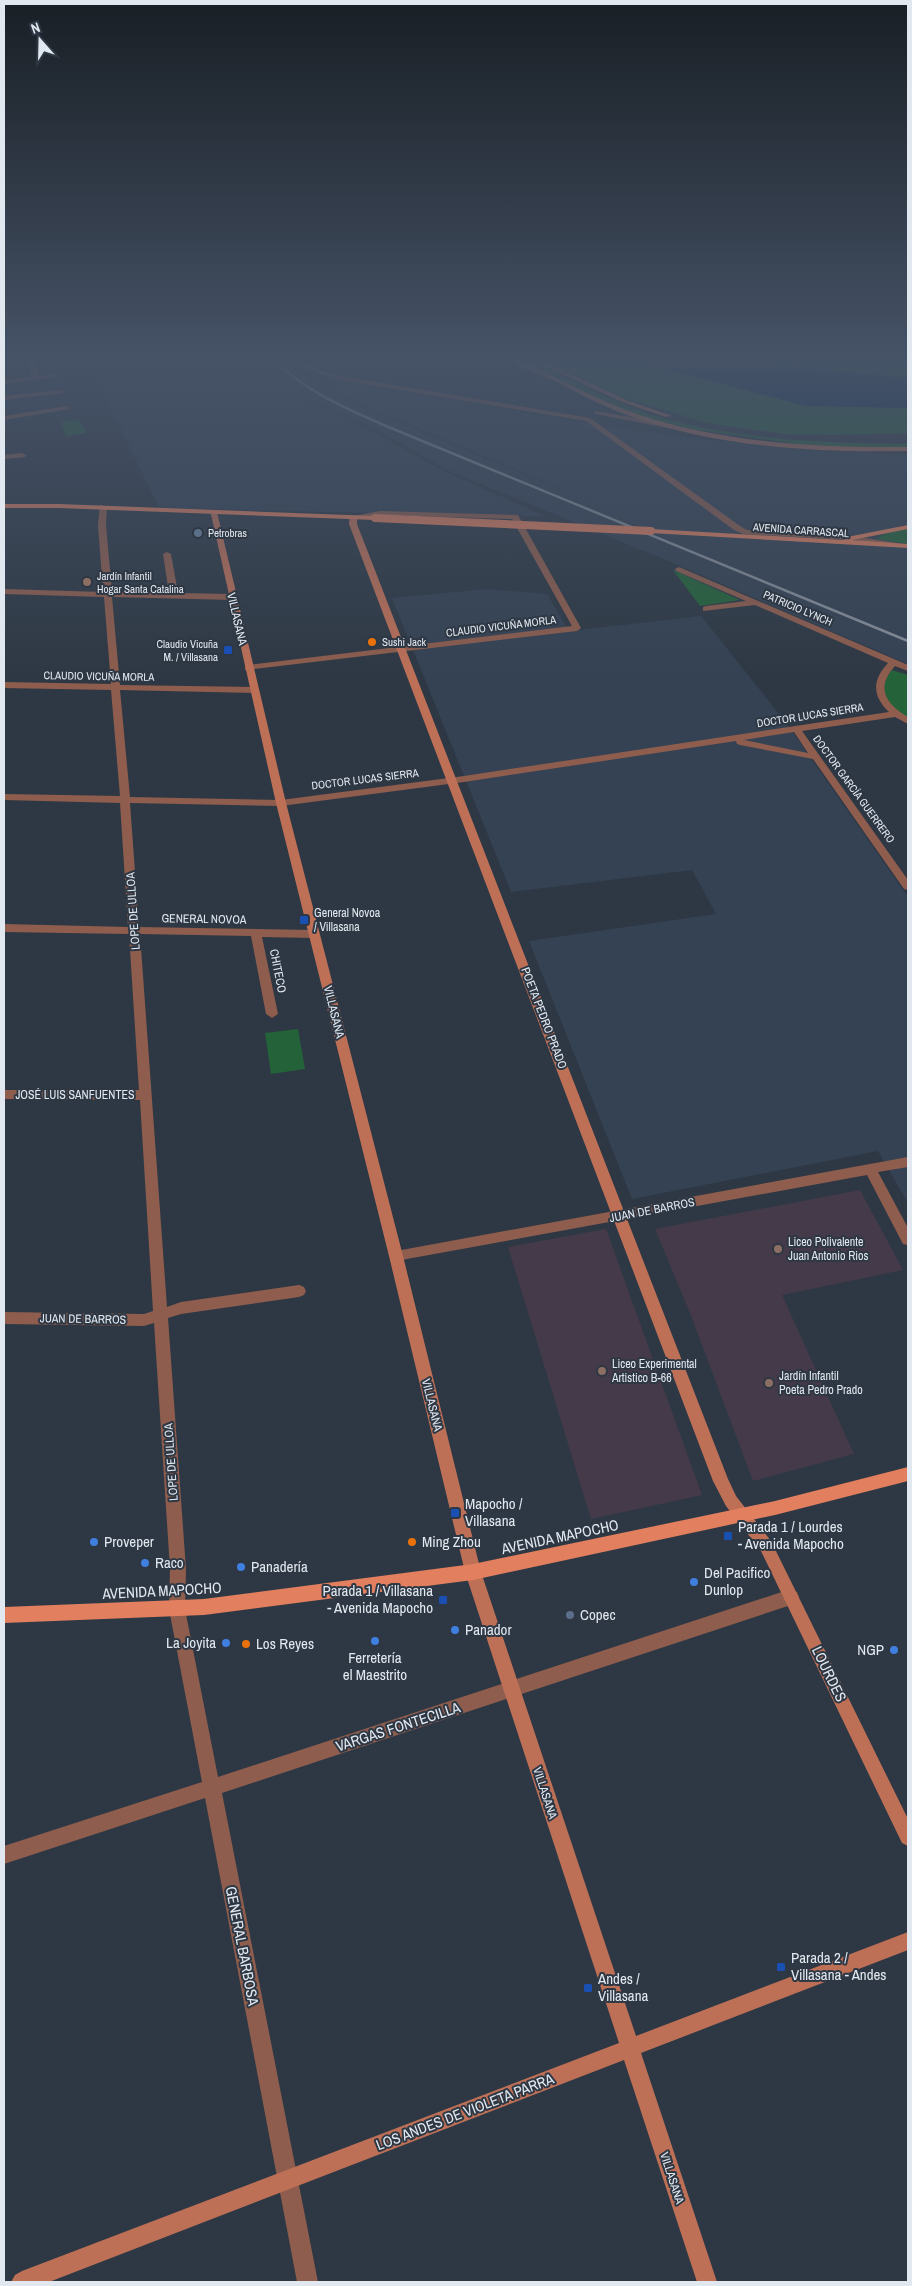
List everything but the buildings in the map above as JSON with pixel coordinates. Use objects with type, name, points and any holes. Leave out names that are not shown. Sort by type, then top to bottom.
[{"type":"main road","name":"AVENIDA CARRASCAL","points":[[4,506],[103,507],[575,526],[815,542],[865,542],[905,546]]},
{"type":"main road","points":[[815,542],[853,538],[908,527]]},
{"type":"main road","points":[[865,542],[873,533]]},
{"type":"main road","name":"AVENIDA MAPOCHO","points":[[4,1615],[177,1609],[236,1604],[473,1572],[823,1498],[908,1474]]},
{"type":"street","points":[[652,466],[740,530],[778,535],[853,538],[865,542]]},
{"type":"street","name":"LOPE DE ULLOA","points":[[103,507],[102,525],[125,799],[161,1315],[178,1569],[177,1609]]},
{"type":"street","name":"VILLASANA","points":[[213,512],[281,803],[396,1256],[473,1572],[706,2282]]},
{"type":"street","name":"CLAUDIO VICUÑA MORLA","points":[[248,668],[577,628],[515,518],[380,513],[353,517]]},
{"type":"street","name":"POETA PEDRO PRADO","points":[[353,517],[353,524],[453,780],[717,1473],[731,1501],[743,1515]]},
{"type":"street","points":[[166,554],[174,596]]},
{"type":"street","name":"PATRICIO LYNCH","points":[[679,569],[908,668]]},
{"type":"street","points":[[4,592],[232,597]]},
{"type":"street","points":[[706,610],[756,602]]},
{"type":"street","points":[[894,662],[881,676],[879,688],[886,704],[908,721]]},
{"type":"street","name":"CLAUDIO VICUÑA MORLA","points":[[4,686],[254,690]]},
{"type":"street","name":"DOCTOR LUCAS SIERRA","points":[[4,797],[281,803],[453,780],[897,714]]},
{"type":"street","name":"DOCTOR GARCÍA GUERRERO","points":[[797,730],[908,887]]},
{"type":"street","name":"DOCTOR LUCAS SIERRA","points":[[727,740],[816,757]]},
{"type":"street","name":"GENERAL NOVOA","points":[[4,928],[314,934]]},
{"type":"street","name":"CHITECO","points":[[256,933],[272,1014]]},
{"type":"street","name":"JOSÉ LUIS SANFUENTES","points":[[4,1095],[146,1095]]},
{"type":"street","name":"JUAN DE BARROS","points":[[396,1256],[908,1162]]},
{"type":"street","points":[[870,1169],[908,1240]]},
{"type":"street","points":[[161,1315],[181,1308],[299,1292]]},
{"type":"street","name":"JUAN DE BARROS","points":[[4,1318],[138,1320],[161,1315]]},
{"type":"street","name":"LOURDES","points":[[743,1515],[766,1546],[908,1837]]},
{"type":"street","name":"VARGAS FONTECILLA","points":[[4,1855],[511,1691],[791,1597]]},
{"type":"street","name":"GENERAL BARBOSA","points":[[177,1609],[308,2282]]},
{"type":"street","name":"LOS ANDES DE VIOLETA PARRA","points":[[22,2282],[908,1941]]},
{"type":"shaded area","points":[[139,466],[434,466],[547,517],[159,508]]},
{"type":"shaded area","points":[[440,466],[503,466],[589,501],[507,466],[908,466],[908,664],[671,562]]},
{"type":"shaded area","points":[[487,589],[547,594],[569,631],[701,616],[787,724],[908,897],[908,1203],[878,1151],[632,1199],[529,941],[716,914],[692,870],[511,892],[392,598]]},
{"type":"shaded area","points":[[860,1190],[903,1270],[782,1295],[854,1454],[753,1481],[690,1313],[655,1229]]},
{"type":"shaded area","name":"Liceo Experimental Artistico B-66","points":[[606,1229],[702,1495],[591,1519],[508,1247]]},
{"type":"green space","points":[[908,529],[908,544],[877,539],[887,532]]},
{"type":"green space","points":[[673,570],[740,600],[700,606]]},
{"type":"green space","points":[[892,670],[908,675],[908,718],[895,709],[886,697],[885,684]]},
{"type":"green space","points":[[298,1029],[305,1069],[271,1074],[265,1033]]},
{"type":"railway","points":[[482,466],[908,641]]},
{"type":"place","name":"Petrobras","points":[[198,533]]},
{"type":"place","name":"Jardín Infantil Hogar Santa Catalina","points":[[87,582]]},
{"type":"place","name":"Sushi Jack","points":[[372,642]]},
{"type":"place","name":"Claudio Vicuña M. / Villasana","points":[[228,650]]},
{"type":"place","name":"General Novoa / Villasana","points":[[304,920]]},
{"type":"place","name":"Liceo Polivalente Juan Antonio Rios","points":[[778,1249]]},
{"type":"place","name":"Liceo Experimental Artistico B-66","points":[[602,1371]]},
{"type":"place","name":"Jardín Infantil Poeta Pedro Prado","points":[[769,1383]]},
{"type":"place","name":"Mapocho / Villasana","points":[[455,1513]]},
{"type":"place","name":"Parada 1 / Lourdes - Avenida Mapocho","points":[[728,1536]]},
{"type":"place","name":"Proveper","points":[[94,1542]]},
{"type":"place","name":"Ming Zhou","points":[[412,1542]]},
{"type":"place","name":"Raco","points":[[145,1563]]},
{"type":"place","name":"Panadería","points":[[241,1567]]},
{"type":"place","name":"Del Pacifico Dunlop","points":[[694,1582]]},
{"type":"place","name":"Parada 1 / Villasana - Avenida Mapocho","points":[[443,1600]]},
{"type":"place","name":"Copec","points":[[570,1615]]},
{"type":"place","name":"Panador","points":[[455,1630]]},
{"type":"place","name":"Ferretería el Maestrito","points":[[375,1641]]},
{"type":"place","name":"La Joyita","points":[[226,1643]]},
{"type":"place","name":"Los Reyes","points":[[246,1644]]},
{"type":"place","name":"NGP","points":[[894,1650]]},
{"type":"place","name":"Parada 2 / Villasana - Andes","points":[[781,1967]]},
{"type":"place","name":"Andes / Villasana","points":[[588,1988]]}]
